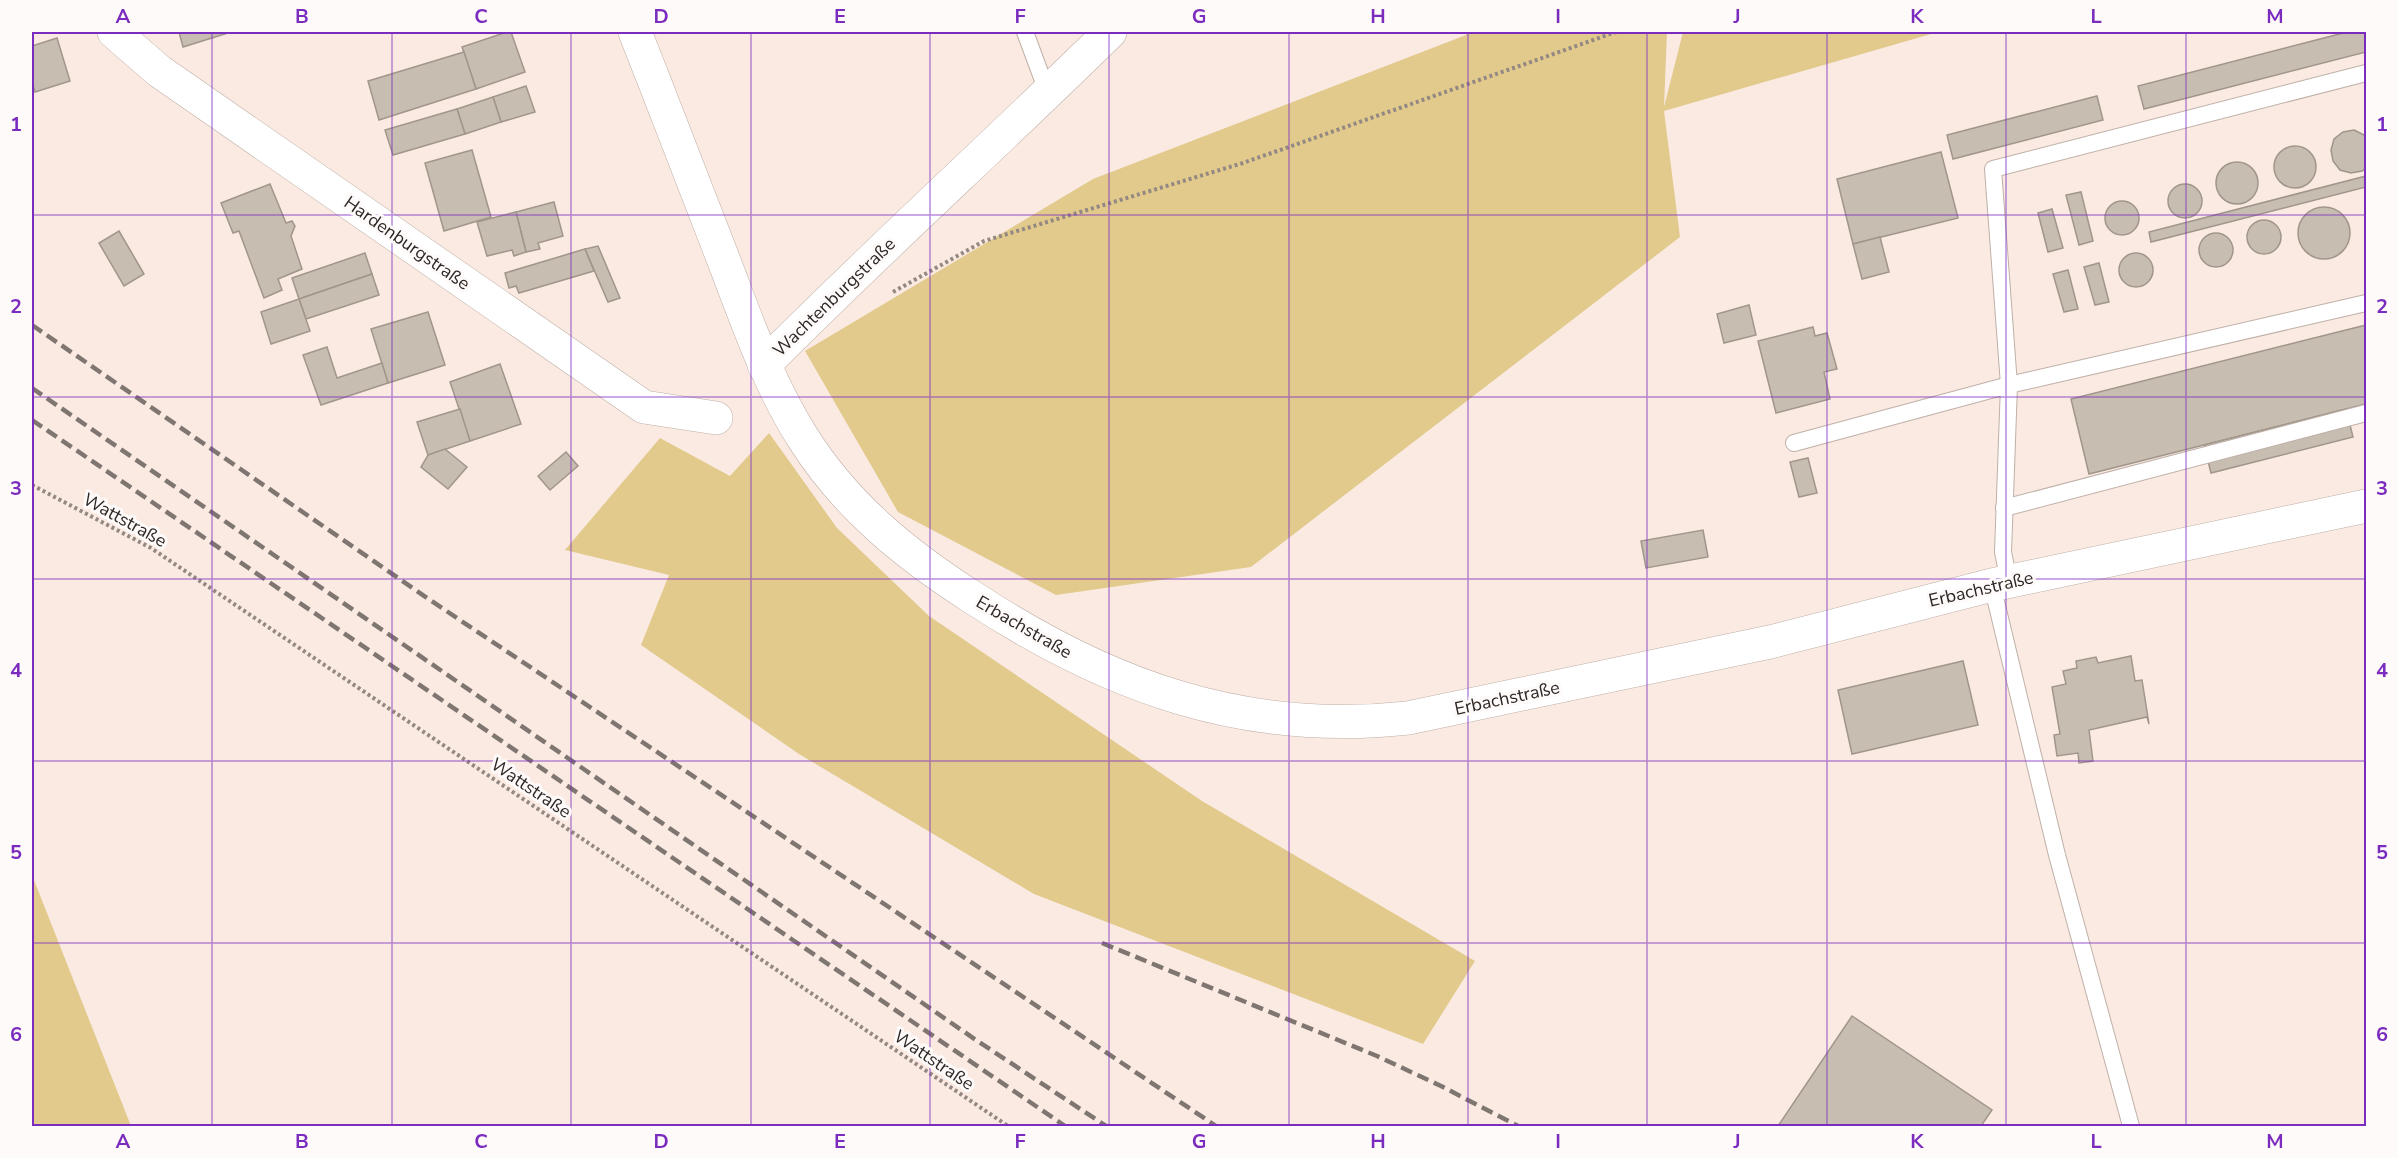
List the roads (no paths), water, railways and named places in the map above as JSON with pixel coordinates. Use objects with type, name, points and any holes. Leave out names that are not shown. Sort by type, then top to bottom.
[{"type":"street","name":"Hardenburgstraße","points":[[114,32],[159,71],[644,407],[716,418]]},
{"type":"street","name":"Wachtenburgstraße","points":[[635,32],[764,365],[845,283],[1048,94],[1110,32]]},
{"type":"street","name":"Erbachstraße","points":[[764,365],[802,437],[833,480],[878,528],[924,565],[1017,626],[1075,658],[1111,674],[1189,702],[1265,717],[1304,721],[1378,721],[1447,711],[1770,642],[2001,584],[2367,506]]},
{"type":"lane","points":[[1025,32],[1048,94]]},
{"type":"lane","points":[[2131,1126],[2060,866],[2001,584],[2009,385],[1993,169],[2367,73]]},
{"type":"lane","points":[[1794,443],[2009,385],[2367,303]]},
{"type":"lane","points":[[2004,507],[2367,413]]},
{"type":"railway","points":[[32,325],[430,600],[1216,1126]]},
{"type":"railway","points":[[32,388],[976,1040],[1106,1126]]},
{"type":"railway","points":[[32,420],[1065,1126]]},
{"type":"railway","points":[[1102,943],[1377,1056],[1518,1126]]}]
